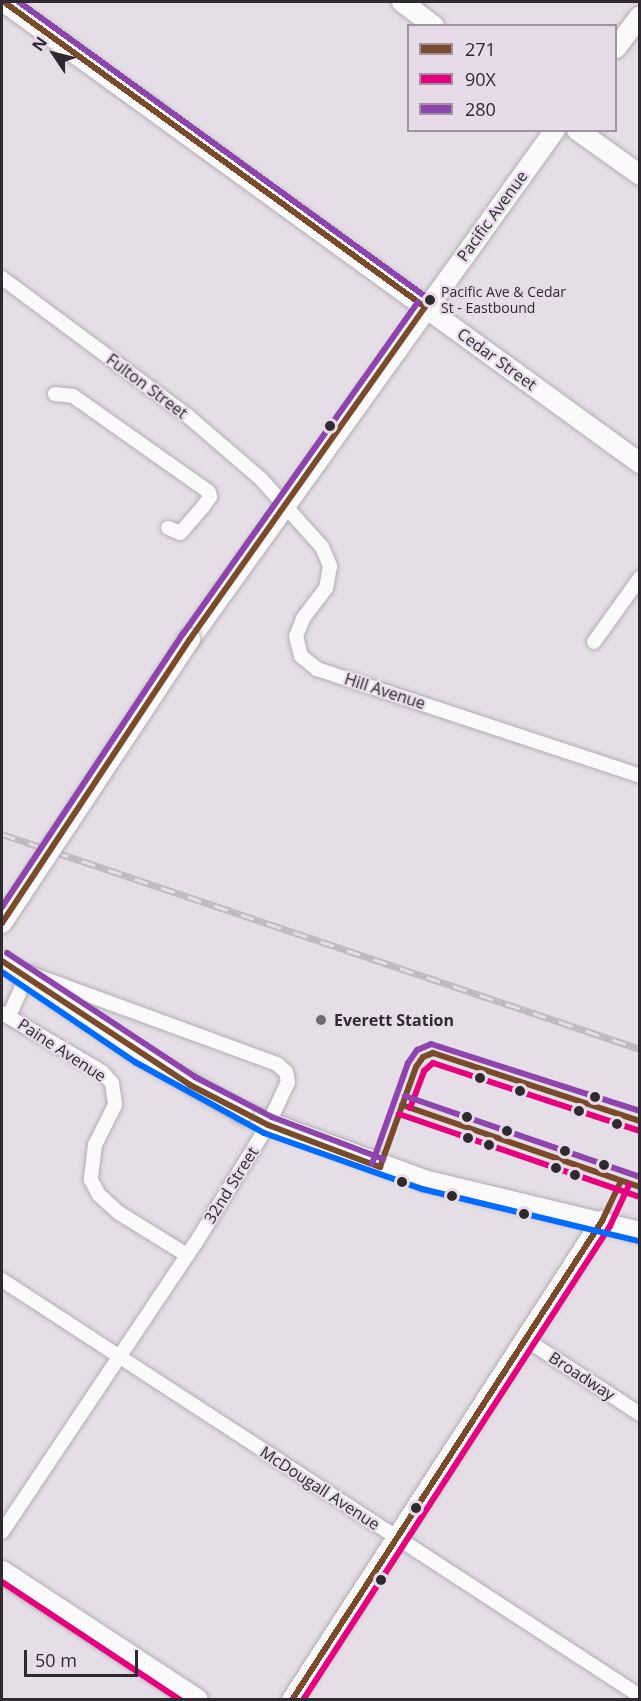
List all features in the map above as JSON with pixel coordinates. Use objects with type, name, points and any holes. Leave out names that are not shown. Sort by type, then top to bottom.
[{"type":"main road","points":[[2,1572],[197,1700]]},
{"type":"street","name":"Cedar Street","points":[[4,2],[639,463]]},
{"type":"street","points":[[402,2],[431,24]]},
{"type":"street","points":[[617,45],[639,16]]},
{"type":"street","name":"Pacific Avenue","points":[[2,924],[190,639],[425,307],[554,132]]},
{"type":"street","points":[[580,132],[639,175]]},
{"type":"street","name":"Fulton Street","points":[[2,278],[189,417],[285,504]]},
{"type":"street","points":[[55,394],[73,396],[209,492],[206,503],[180,533],[168,528]]},
{"type":"street","name":"Hill Avenue","points":[[285,504],[322,547],[330,566],[326,588],[303,619],[296,636],[301,656],[317,669],[639,776]]},
{"type":"street","points":[[594,642],[639,578]]},
{"type":"street","points":[[2,961],[140,1055],[268,1125],[424,1180],[602,1221],[639,1232]]},
{"type":"street","name":"32nd Street","points":[[2,1532],[187,1254],[268,1125],[288,1082],[286,1072],[277,1064],[28,973],[5,1014]]},
{"type":"street","name":"Paine Avenue","points":[[5,1014],[102,1072],[112,1083],[115,1105],[94,1145],[91,1180],[99,1196],[119,1213],[187,1254]]},
{"type":"street","points":[[292,1700],[395,1537],[602,1221]]},
{"type":"street","name":"McDougall Avenue","points":[[2,1280],[639,1696]]},
{"type":"street","name":"Broadway","points":[[525,1338],[639,1414]]},
{"type":"railway","points":[[2,834],[640,1049]]},
{"type":"transit line","name":"271","points":[[4,2],[425,307]]},
{"type":"transit line","name":"280","points":[[19,2],[430,300]]},
{"type":"transit line","name":"280","points":[[2,907],[183,634],[418,302]]},
{"type":"transit line","name":"271","points":[[2,923],[190,639],[425,307]]},
{"type":"transit line","name":"280","points":[[7,953],[195,1077],[272,1117],[383,1159]]},
{"type":"transit line","name":"271","points":[[2,961],[190,1085],[268,1125],[380,1167]]},
{"type":"transit line","points":[[2,972],[135,1062],[264,1133],[422,1189],[638,1241]]},
{"type":"transit line","name":"280","points":[[372,1164],[408,1063],[417,1050],[431,1044],[640,1111]]},
{"type":"transit line","name":"271","points":[[380,1167],[416,1067],[423,1057],[433,1053],[640,1121]]},
{"type":"transit line","name":"90X","points":[[410,1108],[424,1071],[433,1063],[637,1130]]},
{"type":"transit line","name":"280","points":[[405,1096],[640,1177]]},
{"type":"transit line","name":"271","points":[[402,1105],[640,1187]]},
{"type":"transit line","name":"90X","points":[[399,1114],[637,1196]]},
{"type":"transit line","name":"271","points":[[292,1700],[602,1221],[621,1181]]},
{"type":"transit line","name":"90X","points":[[303,1700],[610,1226],[629,1185]]},
{"type":"transit line","name":"90X","points":[[2,1582],[180,1700]]},
{"type":"place","name":"Pacific Ave & Cedar St - Eastbound","points":[[430,300]]},
{"type":"place","name":"Everett Station","points":[[321,1020]]}]
